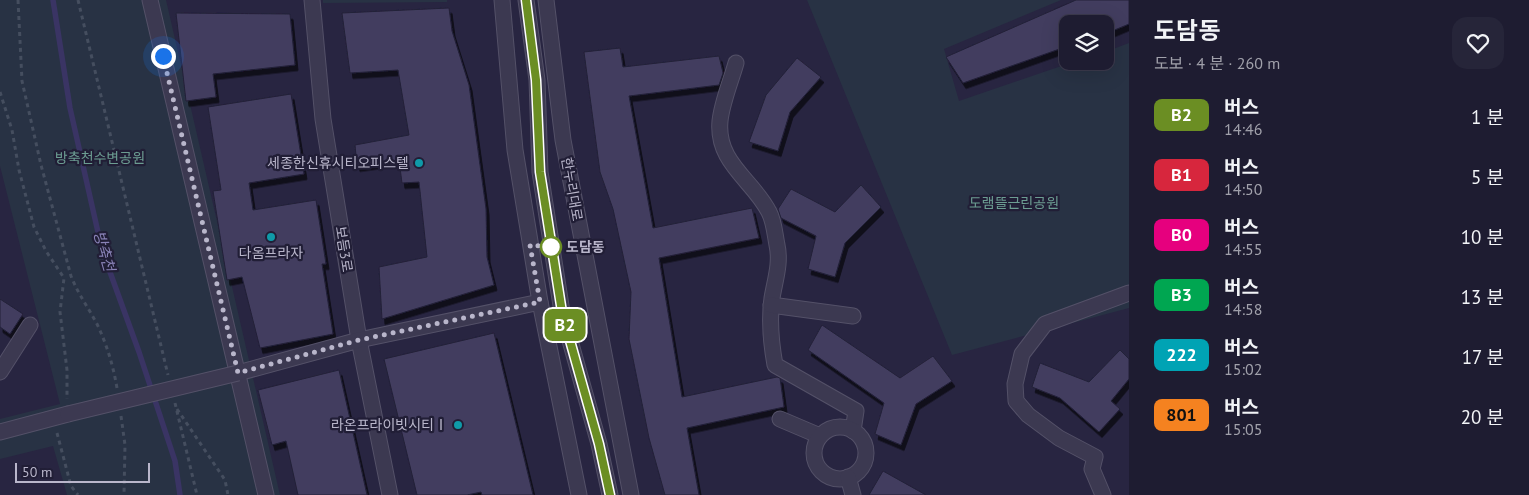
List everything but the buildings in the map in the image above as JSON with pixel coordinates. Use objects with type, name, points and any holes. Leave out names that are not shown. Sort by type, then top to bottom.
[{"type":"street","points":[[150,0],[266,495]]},
{"type":"street","name":"보듬3로","points":[[312,0],[323,119],[359,340],[390,495]]},
{"type":"street","points":[[502,0],[515,150],[540,302],[579,495]]},
{"type":"street","points":[[526,0],[536,80],[540,172],[562,312],[599,444],[610,495]]},
{"type":"street","name":"한누리대로","points":[[546,0],[563,140],[631,495]]},
{"type":"street","points":[[736,63],[720,122],[723,147],[732,167],[758,195],[770,213],[778,247],[778,265],[771,305],[770,340],[774,365],[856,411],[853,432]]},
{"type":"street","points":[[1103,495],[1092,469],[1094,457],[1059,438],[1028,415],[1016,402],[1015,384],[1022,354],[1044,324],[1129,293]]},
{"type":"street","points":[[0,432],[238,373],[359,340],[540,302]]},
{"type":"street","points":[[771,305],[853,316]]},
{"type":"street","points":[[0,372],[30,325]]},
{"type":"street","points":[[780,419],[820,436]]},
{"type":"street","points":[[834,428],[843,428],[853,432],[863,442],[865,459],[861,467],[848,478],[831,478],[818,467],[814,452],[820,436],[834,428]]},
{"type":"street","points":[[848,478],[853,495]]},
{"type":"path","points":[[18,0],[22,81],[41,165],[71,276],[78,294],[97,324],[111,358],[119,397]]},
{"type":"path","points":[[78,0],[168,377]]},
{"type":"path","points":[[0,92],[12,130],[19,170],[34,226],[64,278],[60,312],[67,370],[60,416],[71,486],[78,495]]},
{"type":"path","points":[[64,278],[71,276]]},
{"type":"path","points":[[173,395],[197,495]]},
{"type":"path","points":[[120,406],[125,445],[123,495]]},
{"type":"path","points":[[175,406],[225,480],[228,495]]},
{"type":"green space","name":"방축천수변공원","points":[[0,0],[166,0],[280,495],[67,495],[53,446],[0,459],[0,419],[60,404],[0,166]]},
{"type":"green space","points":[[323,0],[447,0],[447,2],[323,3]]},
{"type":"green space","name":"도램뜰근린공원","points":[[807,0],[1061,0],[944,49],[959,101],[1059,67],[1059,70],[1114,70],[1114,49],[1129,43],[1129,308],[952,355]]},
{"type":"waterway","name":"방축천","points":[[53,0],[70,108],[102,250],[139,352],[175,461],[180,495]]},
{"type":"bus line","name":"B2","points":[[526,0],[536,80],[540,172],[562,312],[599,444],[610,495]]},
{"type":"place","name":"세종한신휴시티오피스텔","points":[[419,163]]},
{"type":"place","name":"다옴프라자","points":[[271,237]]},
{"type":"place","name":"도담동","points":[[551,247]]},
{"type":"place","name":"라온프라이빗시티Ⅰ","points":[[458,425]]},
{"type":"route","points":[[163,56],[238,373],[359,340],[540,302],[530,245],[551,247]]}]
